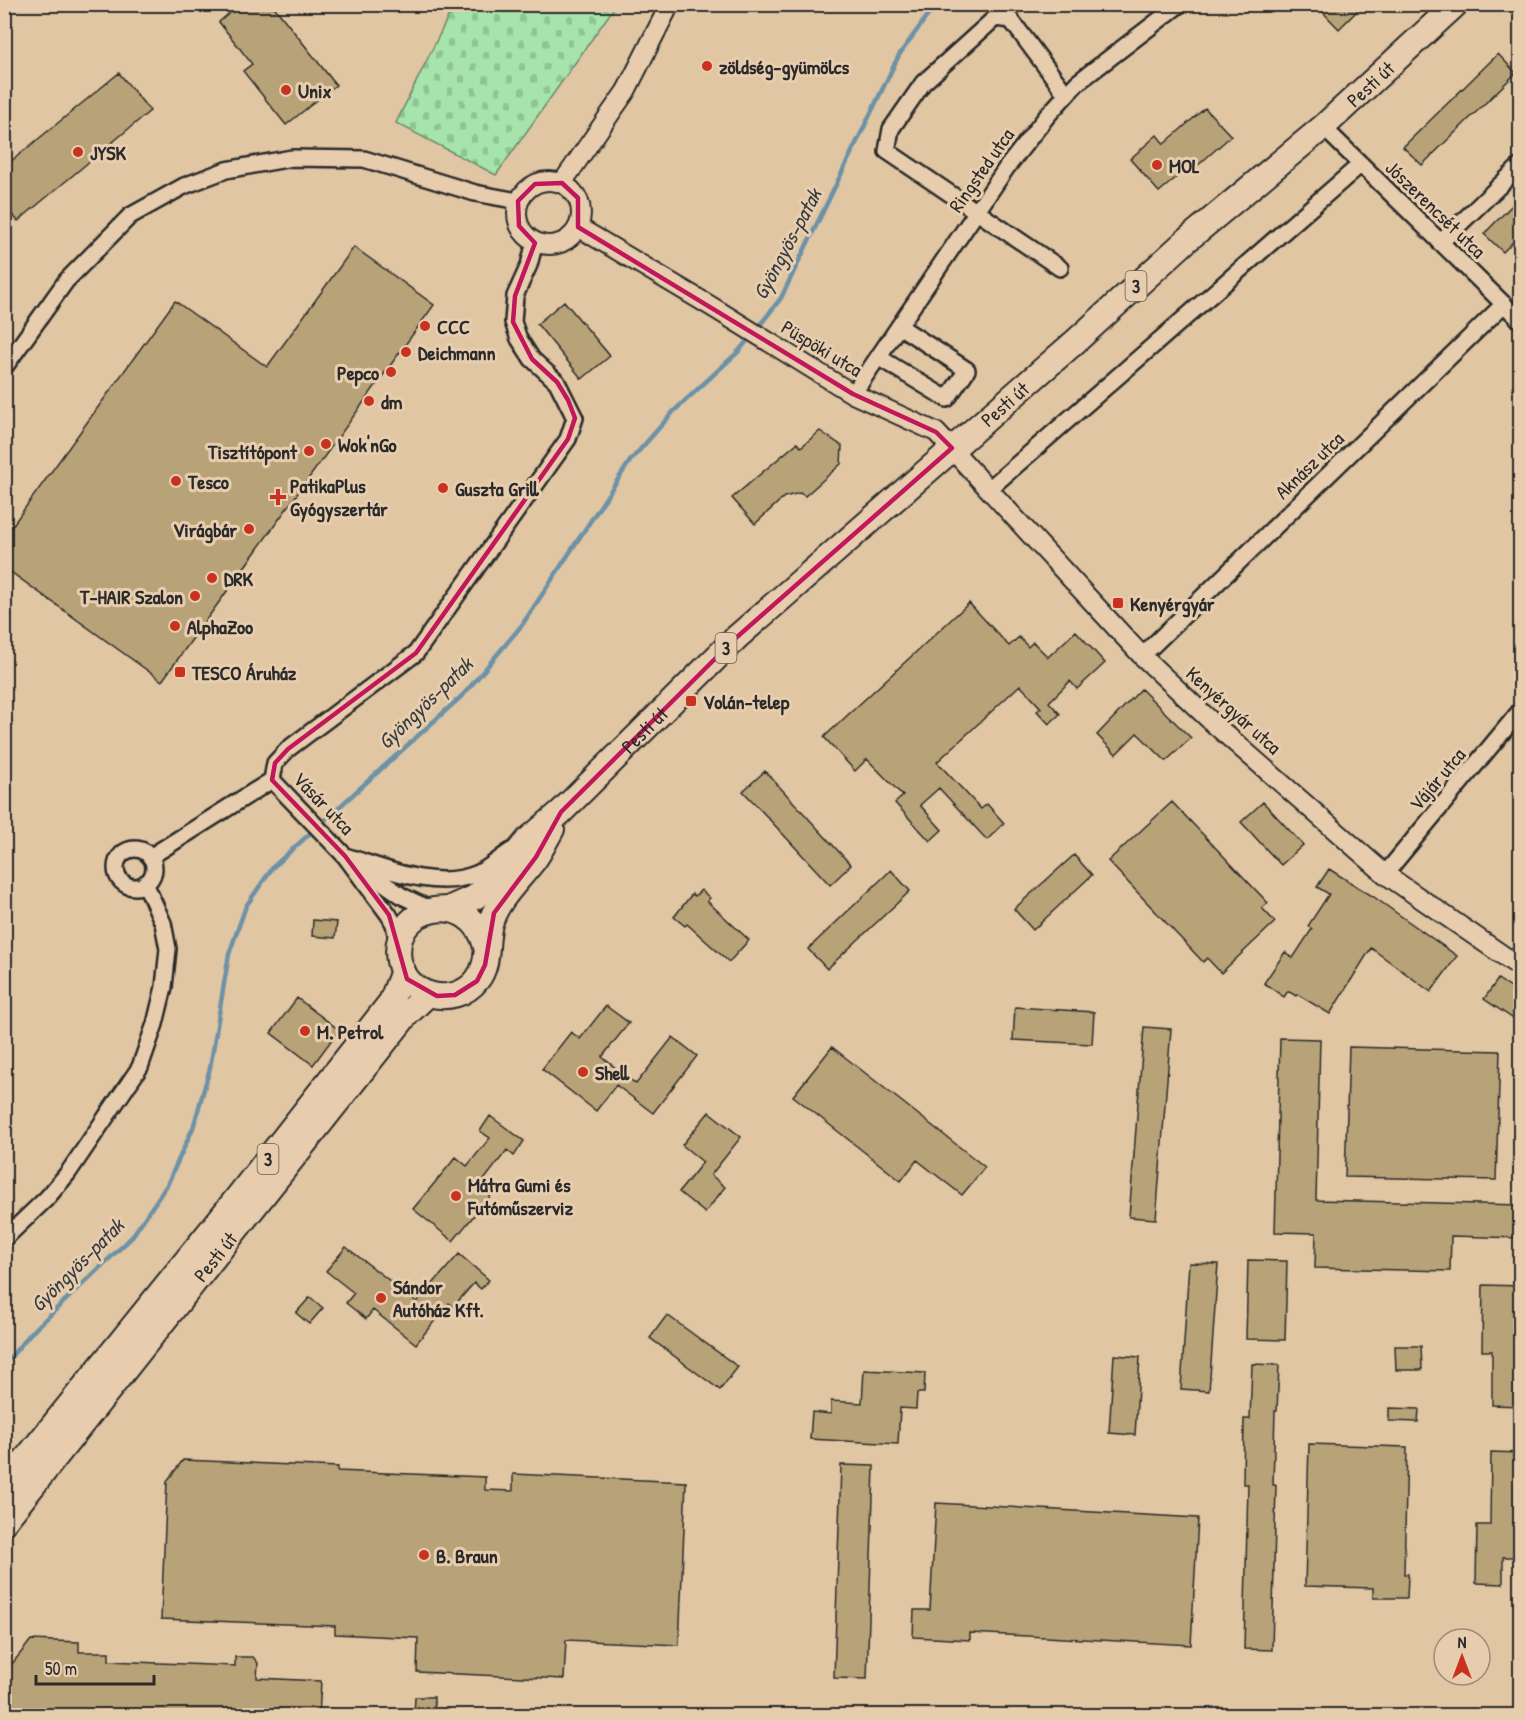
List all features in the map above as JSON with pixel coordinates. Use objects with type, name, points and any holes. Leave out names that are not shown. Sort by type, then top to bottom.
[{"type":"main road","name":"Pesti út","points":[[4,1486],[392,1002],[405,929],[412,921],[418,916],[475,897],[494,881],[528,840],[561,812],[737,637],[1076,341],[1187,240],[1323,127],[1456,4]]},
{"type":"main road","name":"Pesti út","points":[[4,1522],[407,1014],[428,994],[446,997],[455,995],[471,987],[477,981],[485,965],[490,924],[499,903],[536,858],[561,812]]},
{"type":"main road","points":[[440,909],[463,913],[481,931],[486,947]]},
{"type":"main road","points":[[401,959],[413,985],[428,994]]},
{"type":"street","points":[[562,183],[626,91],[670,4]]},
{"type":"street","name":"Ringsted utca","points":[[853,394],[1007,166],[1066,94],[1077,83],[1180,4]]},
{"type":"street","points":[[1060,268],[887,152],[891,129],[924,83],[995,18],[1011,20],[1066,94]]},
{"type":"street","name":"Jószerencsét utca","points":[[1323,127],[1521,320]]},
{"type":"street","points":[[4,368],[66,281],[130,216],[184,186],[226,170],[292,158],[364,159],[475,193],[518,201]]},
{"type":"street","points":[[989,489],[1361,164]]},
{"type":"street","points":[[1440,243],[1521,166]]},
{"type":"street","points":[[549,180],[562,183],[578,198],[581,208],[578,227],[574,233],[558,244],[546,245],[535,242],[527,237],[519,226],[518,201],[526,189],[535,184],[549,180]]},
{"type":"street","name":"Püspöki utca","points":[[578,227],[853,394],[936,432],[952,448]]},
{"type":"street","points":[[150,857],[272,780],[275,763],[288,749],[416,653],[568,439],[576,418],[568,400],[557,382],[532,359],[519,339],[513,322],[515,296],[529,265],[535,242]]},
{"type":"street","name":"Aknász utca","points":[[1142,656],[1504,304]]},
{"type":"street","points":[[878,357],[947,399],[967,370],[899,326]]},
{"type":"street","name":"Kenyérgyár utca","points":[[952,448],[1142,656],[1214,724],[1385,874],[1521,967]]},
{"type":"street","name":"Vájár utca","points":[[1385,874],[1521,711]]},
{"type":"street","name":"Vásár utca","points":[[272,780],[341,851],[389,915],[394,924],[401,959]]},
{"type":"street","name":"Vásár utca","points":[[341,851],[423,879],[450,879],[476,874],[528,840]]},
{"type":"street","points":[[132,849],[142,851],[150,857],[153,871],[145,883],[136,886],[127,885],[118,877],[116,865],[122,854],[132,849]]},
{"type":"street","name":"Vásár utca","points":[[341,851],[402,896],[440,909]]},
{"type":"street","points":[[4,1239],[47,1198],[68,1173],[140,1067],[165,987],[168,949],[163,923],[145,883]]},
{"type":"highlighted area","points":[[562,183],[578,198],[578,227],[853,394],[936,432],[952,448],[737,637],[561,812],[536,857],[494,913],[485,965],[477,981],[455,995],[437,996],[407,979],[389,915],[345,856],[272,780],[275,763],[288,749],[416,653],[568,439],[575,418],[568,400],[557,382],[532,359],[513,322],[515,296],[535,243],[519,226],[518,201],[535,184]]},
{"type":"green space","points":[[454,5],[616,5],[496,175],[396,123]]},
{"type":"building","points":[[240,4],[272,4],[336,85],[286,125],[243,71],[252,64],[219,22]]},
{"type":"building","points":[[1315,4],[1364,4],[1339,29]]},
{"type":"building","points":[[1498,54],[1516,73],[1422,165],[1403,147]]},
{"type":"building","points":[[119,73],[150,111],[18,221],[4,205],[4,167]]},
{"type":"building","points":[[1205,108],[1231,136],[1187,175],[1184,171],[1159,192],[1130,159],[1157,135],[1164,144]]},
{"type":"building","points":[[1521,196],[1521,234],[1503,252],[1484,234]]},
{"type":"building","name":"Tesco","points":[[354,247],[434,305],[162,681],[4,567],[4,537],[175,301],[267,367]]},
{"type":"building","points":[[564,301],[610,356],[582,379],[537,324]]},
{"type":"building","points":[[820,431],[842,446],[841,464],[805,496],[800,493],[784,497],[755,524],[732,498],[797,443],[801,447]]},
{"type":"building","points":[[969,603],[1009,646],[1019,637],[1028,647],[1033,642],[1048,657],[1076,631],[1105,663],[1077,689],[1070,681],[1049,702],[1060,714],[1049,724],[1037,711],[1041,708],[1020,685],[937,762],[981,809],[987,804],[1004,823],[987,840],[939,788],[920,805],[942,830],[930,841],[895,803],[903,796],[867,759],[855,771],[824,737]]},
{"type":"building","points":[[1141,689],[1191,738],[1166,761],[1137,733],[1116,754],[1097,735]]},
{"type":"building","points":[[765,771],[851,865],[830,885],[743,791]]},
{"type":"building","points":[[1172,802],[1268,903],[1262,908],[1275,922],[1221,973],[1207,958],[1203,962],[1108,861]]},
{"type":"building","points":[[1263,802],[1303,845],[1281,865],[1241,822]]},
{"type":"building","points":[[1074,855],[1092,875],[1033,930],[1014,909]]},
{"type":"building","points":[[1329,869],[1374,897],[1457,956],[1431,992],[1371,948],[1330,1014],[1297,994],[1296,996],[1288,991],[1284,997],[1264,983],[1285,952],[1293,958],[1312,929],[1308,926],[1329,894],[1317,887]]},
{"type":"building","points":[[891,870],[910,891],[827,969],[808,949]]},
{"type":"building","points":[[701,890],[710,898],[707,901],[749,940],[729,962],[687,924],[685,926],[674,917],[692,894],[695,896]]},
{"type":"building","points":[[313,920],[337,922],[335,938],[312,936]]},
{"type":"building","points":[[1498,979],[1521,995],[1521,1024],[1484,999]]},
{"type":"building","name":"M. Petrol","points":[[297,998],[339,1030],[313,1065],[271,1033]]},
{"type":"building","points":[[606,1006],[629,1023],[602,1057],[636,1084],[673,1037],[697,1056],[653,1113],[616,1085],[596,1111],[542,1069],[571,1032],[580,1039]]},
{"type":"building","points":[[1015,1007],[1094,1012],[1092,1044],[1013,1040]]},
{"type":"building","points":[[1144,1027],[1171,1029],[1156,1219],[1129,1217]]},
{"type":"building","points":[[1280,1038],[1320,1039],[1316,1200],[1521,1205],[1521,1238],[1451,1236],[1450,1271],[1315,1268],[1316,1233],[1275,1232]]},
{"type":"building","points":[[832,1047],[985,1167],[962,1195],[917,1160],[901,1181],[793,1096]]},
{"type":"building","points":[[1349,1047],[1500,1051],[1496,1180],[1345,1177]]},
{"type":"building","points":[[709,1112],[741,1137],[711,1175],[725,1187],[705,1213],[679,1192],[703,1162],[682,1145]]},
{"type":"building","points":[[490,1116],[524,1141],[514,1156],[507,1150],[484,1180],[496,1189],[453,1241],[413,1209],[456,1157],[467,1166],[490,1138],[480,1131]]},
{"type":"building","name":"Sándor Autóház Kft.","points":[[346,1247],[417,1302],[459,1254],[489,1280],[481,1289],[474,1283],[453,1307],[449,1303],[416,1344],[373,1310],[366,1319],[346,1303],[354,1293],[326,1271]]},
{"type":"building","points":[[1248,1260],[1287,1261],[1285,1340],[1246,1339]]},
{"type":"building","points":[[1189,1263],[1218,1264],[1209,1391],[1181,1389]]},
{"type":"building","points":[[1483,1285],[1521,1286],[1521,1406],[1492,1405],[1492,1351],[1482,1351]]},
{"type":"building","points":[[310,1297],[323,1308],[309,1324],[296,1313]]},
{"type":"building","points":[[667,1315],[738,1367],[720,1390],[650,1338]]},
{"type":"building","points":[[1395,1346],[1421,1346],[1422,1370],[1396,1370]]},
{"type":"building","points":[[1114,1355],[1140,1357],[1135,1435],[1109,1433]]},
{"type":"building","points":[[1252,1364],[1279,1365],[1273,1485],[1276,1485],[1272,1650],[1244,1649],[1248,1484],[1243,1484],[1244,1419],[1250,1419]]},
{"type":"building","points":[[864,1370],[925,1373],[924,1393],[917,1393],[916,1409],[900,1408],[898,1444],[810,1439],[812,1412],[831,1414],[831,1401],[862,1403]]},
{"type":"building","points":[[1389,1408],[1419,1409],[1418,1422],[1389,1421]]},
{"type":"building","points":[[1309,1444],[1407,1447],[1404,1574],[1408,1574],[1407,1598],[1373,1598],[1373,1588],[1305,1586]]},
{"type":"building","points":[[1491,1452],[1521,1453],[1521,1557],[1503,1557],[1503,1584],[1476,1583],[1477,1525],[1490,1525]]},
{"type":"building","name":"B. Braun","points":[[183,1460],[338,1467],[337,1471],[485,1477],[485,1490],[513,1491],[513,1474],[686,1482],[679,1645],[566,1640],[564,1679],[417,1672],[418,1638],[335,1634],[335,1626],[161,1619],[167,1481]]},
{"type":"building","points":[[841,1465],[874,1466],[867,1679],[834,1678]]},
{"type":"building","points":[[936,1503],[1198,1518],[1191,1645],[970,1633],[970,1640],[913,1637],[914,1610],[930,1610]]},
{"type":"building","points":[[31,1640],[79,1642],[79,1652],[109,1652],[109,1661],[235,1666],[235,1657],[253,1657],[258,1663],[257,1678],[321,1681],[319,1716],[4,1716],[4,1674]]},
{"type":"building","points":[[415,1697],[434,1697],[434,1716],[414,1716]]},
{"type":"waterway","name":"Gyöngyös-patak","points":[[756,330],[781,298],[899,55],[928,15],[939,4]]},
{"type":"waterway","name":"Gyöngyös-patak","points":[[4,1365],[30,1334],[131,1238],[167,1185],[193,1128],[210,1068],[229,954],[246,906],[273,867],[464,694],[522,625],[630,461],[674,411],[738,352],[751,336]]},
{"type":"place","name":"zöldség-gyümölcs","points":[[707,66]]},
{"type":"place","name":"Unix","points":[[286,90]]},
{"type":"place","name":"JYSK","points":[[78,152]]},
{"type":"place","name":"MOL","points":[[1157,165]]},
{"type":"place","name":"CCC","points":[[425,326]]},
{"type":"place","name":"Deichmann","points":[[406,352]]},
{"type":"place","name":"Pepco","points":[[391,372]]},
{"type":"place","name":"dm","points":[[369,401]]},
{"type":"place","name":"Wok'nGo","points":[[326,444]]},
{"type":"place","name":"Tisztítópont","points":[[309,451]]},
{"type":"place","name":"Tesco","points":[[176,481]]},
{"type":"place","name":"Guszta Grill","points":[[443,488]]},
{"type":"place","name":"PatikaPlus Gyógyszertár","points":[[278,497]]},
{"type":"place","name":"Virágbár","points":[[249,529]]},
{"type":"place","name":"DRK","points":[[212,578]]},
{"type":"place","name":"T-HAIR Szalon","points":[[195,596]]},
{"type":"place","name":"Kenyérgyár","points":[[1118,603]]},
{"type":"place","name":"AlphaZoo","points":[[175,626]]},
{"type":"place","name":"TESCO Áruház","points":[[180,672]]},
{"type":"place","name":"Volán-telep","points":[[691,701]]},
{"type":"place","name":"M. Petrol","points":[[305,1031]]},
{"type":"place","name":"Shell","points":[[583,1072]]},
{"type":"place","name":"Mátra Gumi és Futóműszerviz","points":[[456,1196]]},
{"type":"place","name":"Sándor Autóház Kft.","points":[[381,1298]]},
{"type":"place","name":"B. Braun","points":[[424,1555]]}]
